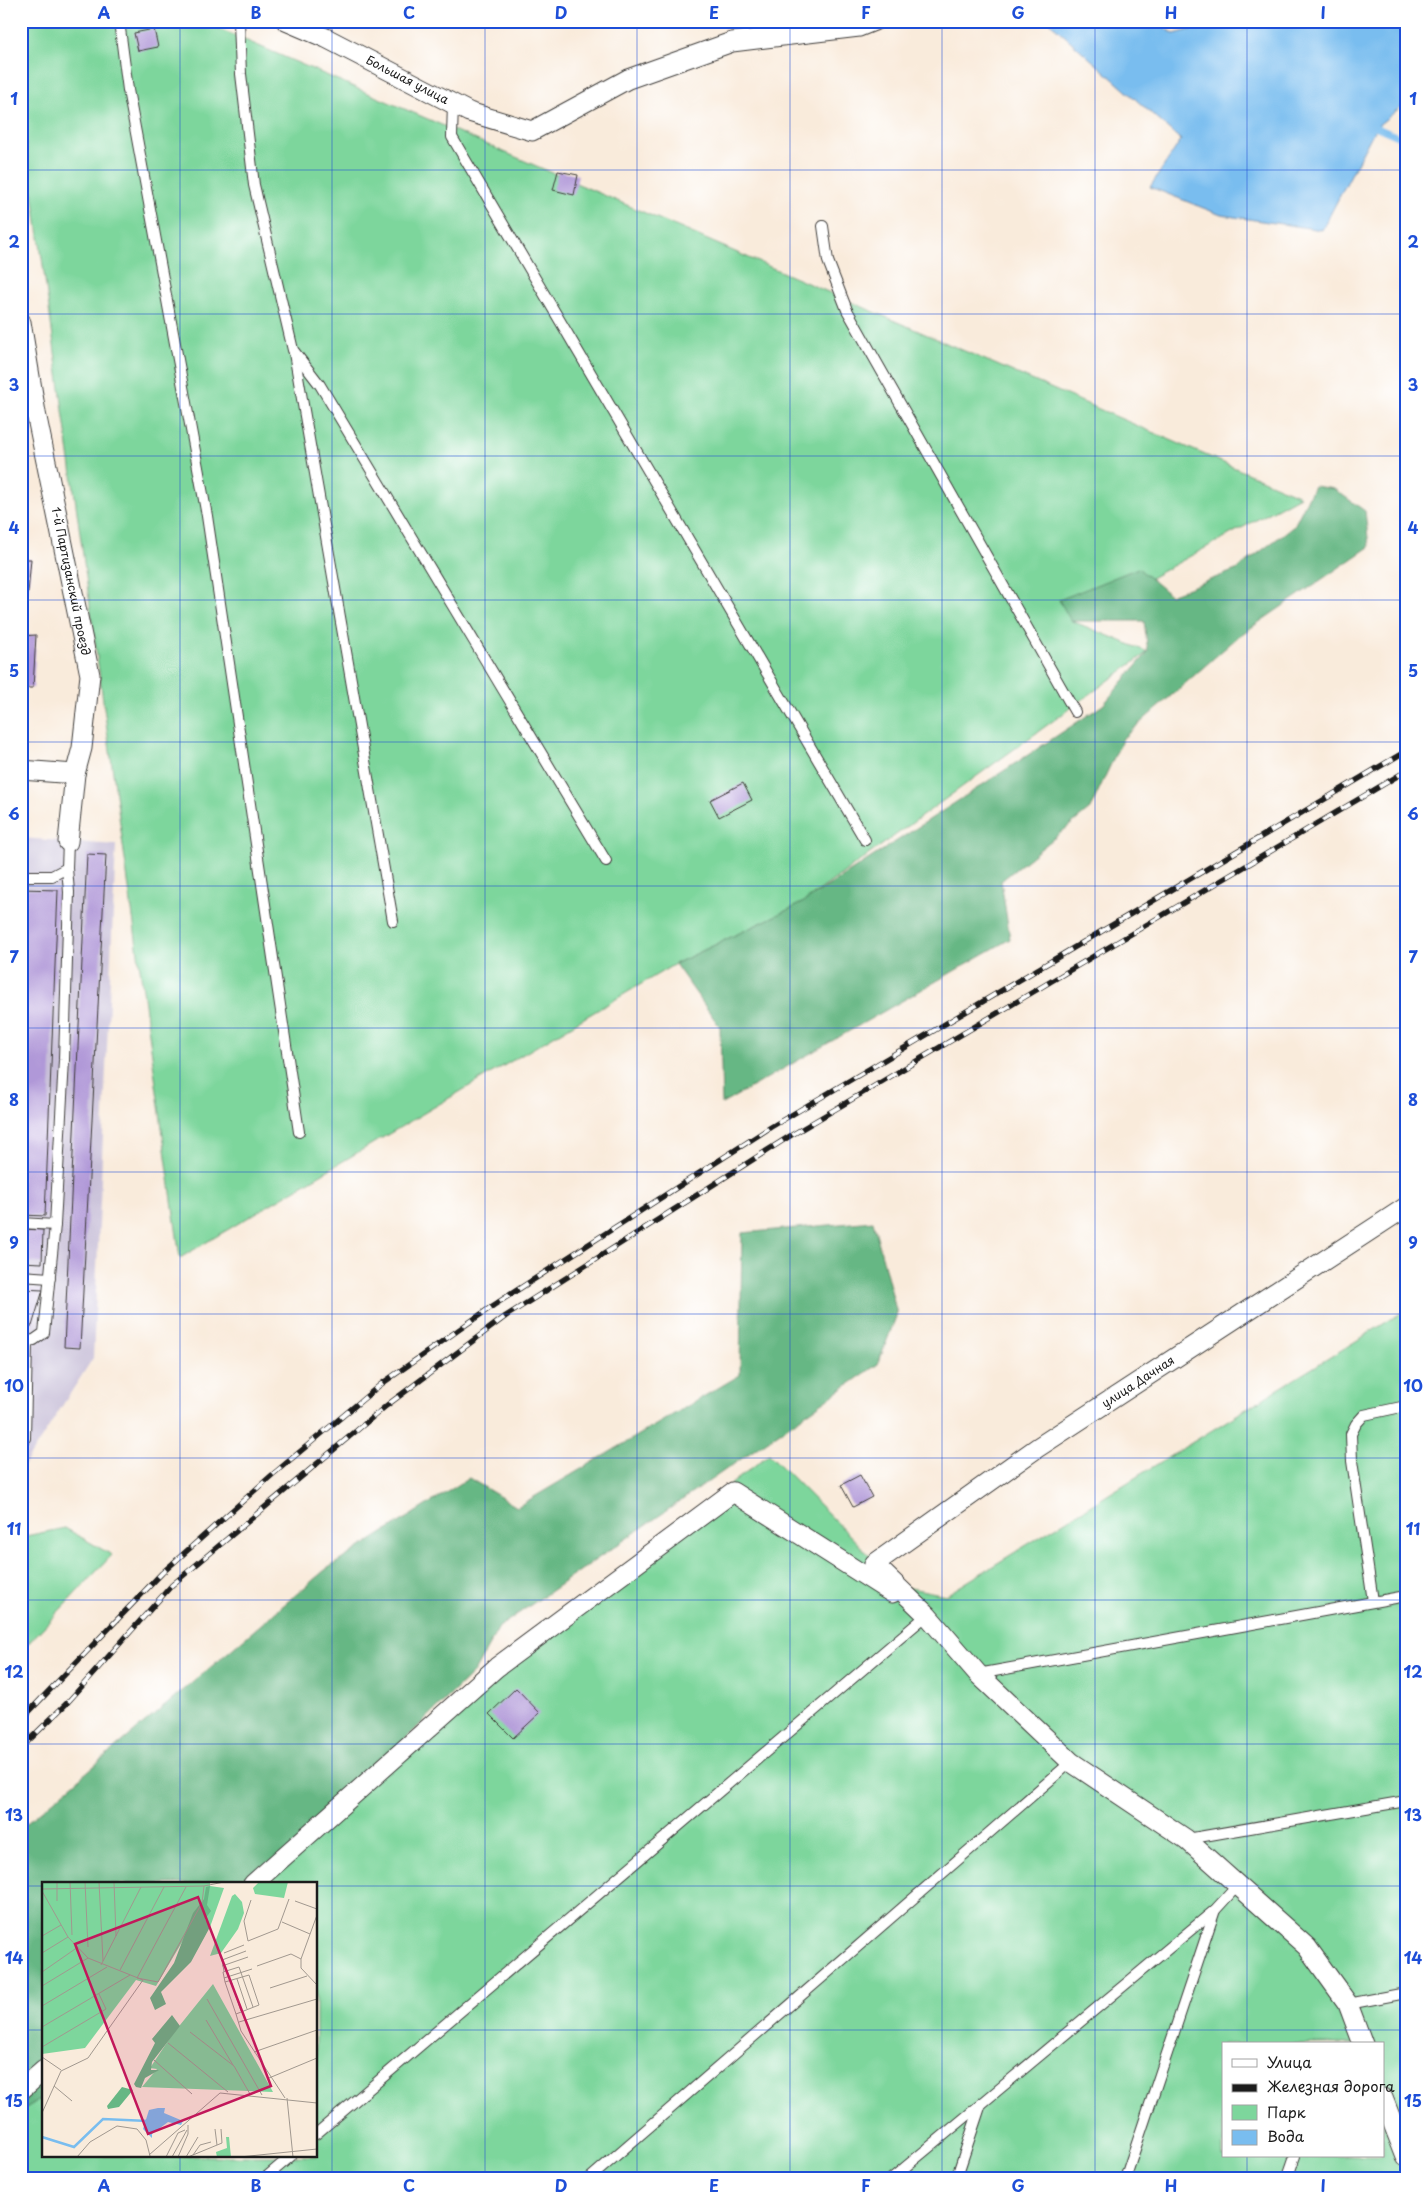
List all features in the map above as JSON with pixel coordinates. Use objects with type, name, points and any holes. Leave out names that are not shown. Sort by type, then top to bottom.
[{"type":"street","name":"Большая улица","points":[[286,21],[326,38],[470,112],[532,131],[628,80],[732,42],[859,27],[874,21]]},
{"type":"street","name":"1-й Партизанский проезд","points":[[21,322],[28,413],[90,675],[82,748],[74,774],[68,842]]},
{"type":"street","points":[[21,770],[74,774]]},
{"type":"street","name":"улица Дачная","points":[[927,1615],[874,1564],[1037,1448],[1406,1207]]},
{"type":"street","points":[[255,1882],[497,1667],[733,1492],[927,1615],[978,1674],[1071,1762],[1186,1839],[1307,1946],[1348,2004],[1362,2042]]},
{"type":"street","points":[[21,2090],[42,2072]]},
{"type":"street","points":[[1384,2100],[1405,2153]]},
{"type":"lane","points":[[119,21],[128,90],[207,516],[299,1132]]},
{"type":"lane","points":[[239,21],[241,74],[254,185],[293,350],[392,921]]},
{"type":"lane","points":[[453,103],[452,137],[866,840]]},
{"type":"lane","points":[[823,226],[828,261],[847,310],[1075,712]]},
{"type":"lane","points":[[293,350],[320,385],[606,861]]},
{"type":"lane","points":[[21,1448],[25,1438],[23,1400],[24,1342],[44,1333],[55,1225],[64,1060],[69,902],[66,868],[68,842]]},
{"type":"lane","points":[[21,876],[52,876],[66,868]]},
{"type":"lane","points":[[21,1223],[55,1225]]},
{"type":"lane","points":[[21,1276],[50,1278]]},
{"type":"lane","points":[[1373,1602],[1352,1461],[1351,1434],[1356,1424],[1364,1415],[1406,1406]]},
{"type":"lane","points":[[978,1674],[1406,1596]]},
{"type":"lane","points":[[318,2132],[927,1615]]},
{"type":"lane","points":[[589,2179],[1071,1762]]},
{"type":"lane","points":[[1186,1839],[1406,1801]]},
{"type":"lane","points":[[891,2179],[981,2102],[1216,1909],[1238,1885]]},
{"type":"lane","points":[[1125,2179],[1216,1909]]},
{"type":"lane","points":[[1348,2004],[1406,1993]]},
{"type":"lane","points":[[956,2179],[981,2102]]},
{"type":"lane","points":[[264,2179],[288,2158]]},
{"type":"lane","points":[[1288,2179],[1294,2158]]},
{"type":"shaded area","points":[[21,838],[116,845],[93,1358],[21,1470]]},
{"type":"green space","points":[[21,21],[201,21],[1300,496],[1072,621],[1148,652],[802,903],[675,964],[180,1258],[21,106]]},
{"type":"green space","points":[[1314,486],[1334,489],[1365,511],[1369,547],[1239,636],[1123,738],[1090,809],[1001,881],[1010,939],[722,1104],[720,1027],[675,964],[802,903],[1103,705],[1148,652],[1144,621],[1071,621],[1059,600],[1138,568],[1170,595],[1236,570],[1294,526]]},
{"type":"green space","points":[[873,1221],[897,1314],[878,1364],[499,1627],[474,1672],[259,1882],[42,1882],[42,2098],[21,2111],[21,1828],[325,1570],[469,1478],[517,1507],[740,1375],[742,1233]]},
{"type":"green space","points":[[1406,1310],[1406,2179],[21,2179],[21,2049],[42,2033],[42,2158],[318,2158],[318,1882],[232,1882],[769,1454],[900,1586],[946,1595]]},
{"type":"green space","points":[[65,1528],[112,1555],[21,1651],[21,1537]]},
{"type":"water","points":[[1048,21],[1155,21],[1174,34],[1224,21],[1406,21],[1406,103],[1376,127],[1322,230],[1221,215],[1150,187],[1181,140]]},
{"type":"building","points":[[154,29],[158,47],[138,51],[134,33]]},
{"type":"building","points":[[558,171],[578,175],[574,195],[553,190]]},
{"type":"building","points":[[21,559],[31,559],[28,593],[21,593]]},
{"type":"building","points":[[36,635],[33,688],[21,688],[21,636]]},
{"type":"building","points":[[743,783],[752,800],[719,817],[710,800]]},
{"type":"building","points":[[87,854],[106,855],[80,1348],[64,1347]]},
{"type":"building","points":[[21,889],[58,890],[45,1216],[21,1215]]},
{"type":"building","points":[[21,1229],[43,1230],[42,1263],[21,1262]]},
{"type":"building","points":[[21,1289],[43,1290],[32,1326],[21,1326]]},
{"type":"building","points":[[860,1475],[872,1497],[853,1507],[841,1485]]},
{"type":"building","points":[[516,1688],[540,1713],[513,1738],[489,1714]]},
{"type":"waterway","points":[[1376,127],[1406,140]]},
{"type":"railway","points":[[21,1720],[162,1573],[272,1475],[380,1385],[494,1305],[771,1127],[1406,751]]},
{"type":"railway","points":[[21,1748],[67,1703],[172,1585],[386,1406],[506,1316],[790,1136],[1406,771]]}]
